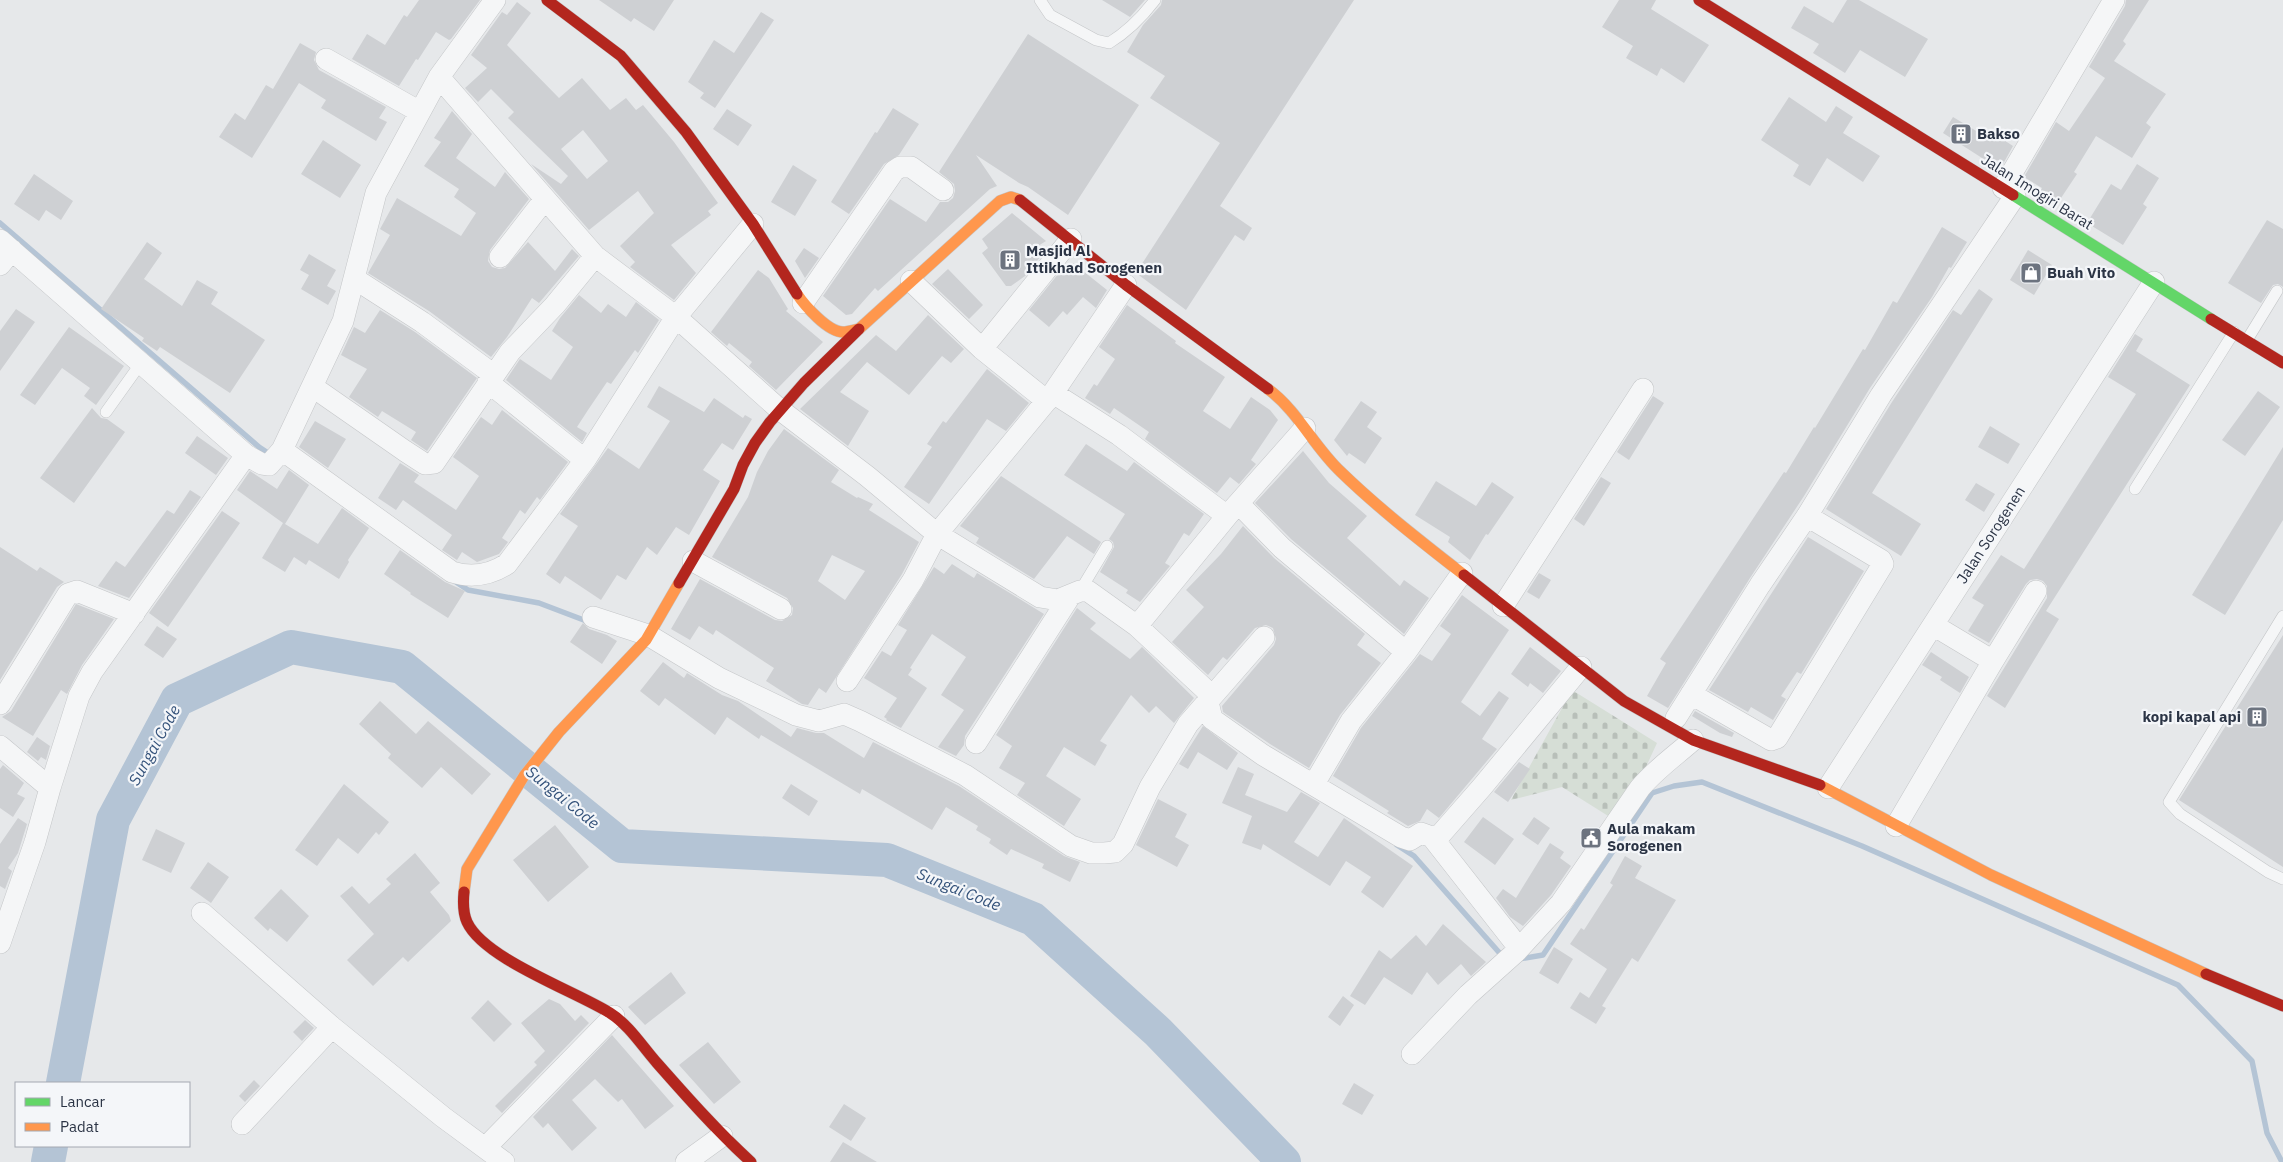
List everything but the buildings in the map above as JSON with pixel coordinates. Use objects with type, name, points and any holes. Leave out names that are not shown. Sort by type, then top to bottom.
[{"type":"street","points":[[4,252],[141,363],[246,455],[262,464],[278,455],[313,387],[343,321],[376,193],[439,77],[495,0]]},
{"type":"street","points":[[547,0],[621,56],[686,132],[753,224],[803,304],[830,328],[842,332],[859,329]]},
{"type":"street","points":[[1676,718],[1760,585],[1807,516],[2009,192],[2114,0]]},
{"type":"street","name":"Jalan Imogiri Barat","points":[[1704,1],[2283,363]]},
{"type":"street","points":[[326,59],[420,112]]},
{"type":"street","points":[[439,77],[595,256],[676,316],[779,408],[867,476],[937,534],[1040,598],[1058,600],[1075,593],[1088,591],[1096,596],[1137,626],[1208,692],[1212,719],[1263,755],[1402,837],[1410,840],[1421,833],[1432,837],[1440,835],[1581,667]]},
{"type":"street","points":[[803,304],[894,171],[900,166],[911,167],[943,190]]},
{"type":"street","points":[[751,1162],[722,1136],[614,1016],[530,972],[495,949],[470,927],[465,913],[464,895],[464,881],[467,869],[524,776],[559,732],[644,642],[734,489],[740,471],[779,408],[911,281],[1006,197],[1011,196],[1019,199],[1126,285],[1281,399],[1339,471],[1393,519],[1624,701],[1692,740],[1828,788],[1861,808],[1991,875],[2193,968],[2283,1006]]},
{"type":"street","points":[[500,256],[545,199]]},
{"type":"street","points":[[278,455],[452,572],[464,576],[484,574],[498,570],[507,564],[585,460],[676,316],[753,224]]},
{"type":"street","points":[[982,349],[1071,239]]},
{"type":"street","points":[[313,387],[405,451],[425,464],[430,464],[438,459],[510,352],[555,305],[595,256]]},
{"type":"street","points":[[355,279],[422,322],[585,460]]},
{"type":"street","points":[[911,281],[982,349],[1050,397],[1119,435],[1233,510],[1282,548],[1406,652]]},
{"type":"street","name":"Jalan Sorogenen","points":[[1828,788],[2154,282]]},
{"type":"street","points":[[847,681],[913,580],[937,534],[1050,397],[1126,285]]},
{"type":"street","points":[[1503,606],[1643,389]]},
{"type":"street","points":[[1137,626],[1233,510],[1305,428]]},
{"type":"street","points":[[0,943],[35,842],[79,696],[92,672],[246,455]]},
{"type":"street","points":[[1691,694],[1771,740],[1778,738],[1883,564],[1880,559],[1807,516]]},
{"type":"street","points":[[693,561],[781,609]]},
{"type":"street","points":[[1314,784],[1351,721],[1406,652],[1462,573]]},
{"type":"street","points":[[1,702],[68,594],[77,591],[134,614]]},
{"type":"street","points":[[1896,826],[2036,591]]},
{"type":"street","points":[[976,743],[1075,593]]},
{"type":"street","points":[[593,617],[796,714],[819,721],[844,714],[860,720],[965,775],[1071,846],[1091,853],[1115,852],[1123,844],[1136,814],[1188,724],[1264,637]]},
{"type":"street","points":[[1933,625],[1993,661]]},
{"type":"street","points":[[1412,1054],[1468,995],[1513,954],[1561,903],[1650,776],[1692,740]]},
{"type":"street","points":[[0,746],[50,788]]},
{"type":"street","points":[[1432,837],[1513,954]]},
{"type":"street","points":[[202,913],[332,1027],[504,1162]]},
{"type":"street","points":[[486,1147],[614,1016]]},
{"type":"street","points":[[242,1124],[332,1027]]},
{"type":"street","points":[[686,1162],[722,1136]]},
{"type":"lane","points":[[1040,0],[1050,15],[1096,40],[1109,43],[1135,23],[1155,0]]},
{"type":"lane","points":[[2247,340],[2278,291]]},
{"type":"lane","points":[[2135,489],[2234,332]]},
{"type":"lane","points":[[106,412],[141,363]]},
{"type":"lane","points":[[1075,593],[1107,546]]},
{"type":"lane","points":[[2283,616],[2170,802],[2180,814],[2268,872],[2283,879]]},
{"type":"green space","points":[[1572,690],[1657,743],[1639,782],[1613,819],[1562,787],[1511,800]]},
{"type":"waterway","points":[[0,223],[259,447],[271,455]]},
{"type":"waterway","points":[[456,582],[468,590],[539,603],[589,622]]},
{"type":"waterway","name":"Sungai Code","points":[[63,1082],[113,820],[177,700],[291,647],[402,667],[622,846],[887,860],[1033,919],[1158,1032],[1284,1162]]},
{"type":"waterway","points":[[1519,959],[1543,955],[1652,793],[1674,786],[1702,782],[1862,846],[2178,985],[2252,1061],[2267,1133],[2282,1162]]},
{"type":"waterway","points":[[1397,845],[1414,856],[1504,958]]},
{"type":"waterway","name":"Sungai Code","points":[[48,1162],[51,1147]]},
{"type":"traffic: fast","points":[[2013,195],[2211,319]]},
{"type":"traffic: slow","points":[[797,294],[805,305],[831,328],[843,332],[859,329],[1000,201],[1011,197],[1020,200]]},
{"type":"traffic: slow","points":[[1268,389],[1297,418],[1322,452],[1355,486],[1464,575]]},
{"type":"traffic: slow","points":[[464,892],[467,869],[524,776],[559,732],[646,640],[679,583]]},
{"type":"traffic: slow","points":[[1820,785],[1991,875],[2206,974]]},
{"type":"traffic: jam","points":[[547,0],[621,56],[686,132],[753,224],[797,294]]},
{"type":"traffic: jam","points":[[1699,0],[2013,195]]},
{"type":"traffic: jam","points":[[1020,200],[1126,285],[1268,389]]},
{"type":"traffic: jam","points":[[2211,319],[2283,363]]},
{"type":"traffic: jam","points":[[679,583],[734,489],[743,465],[755,443],[770,422],[804,383],[859,329]]},
{"type":"traffic: jam","points":[[1464,575],[1624,701],[1693,740],[1820,785]]},
{"type":"traffic: jam","points":[[464,892],[466,919],[477,936],[510,961],[595,1004],[617,1018],[702,1114],[751,1162]]},
{"type":"traffic: jam","points":[[2206,974],[2283,1006]]},
{"type":"place","name":"Bakso","points":[[1961,134]]},
{"type":"place","name":"Masjid Al Ittikhad Sorogenen","points":[[1010,260]]},
{"type":"place","name":"Buah Vito","points":[[2031,273]]},
{"type":"place","name":"kopi kapal api","points":[[2257,717]]},
{"type":"place","name":"Aula makam Sorogenen","points":[[1591,838]]}]
